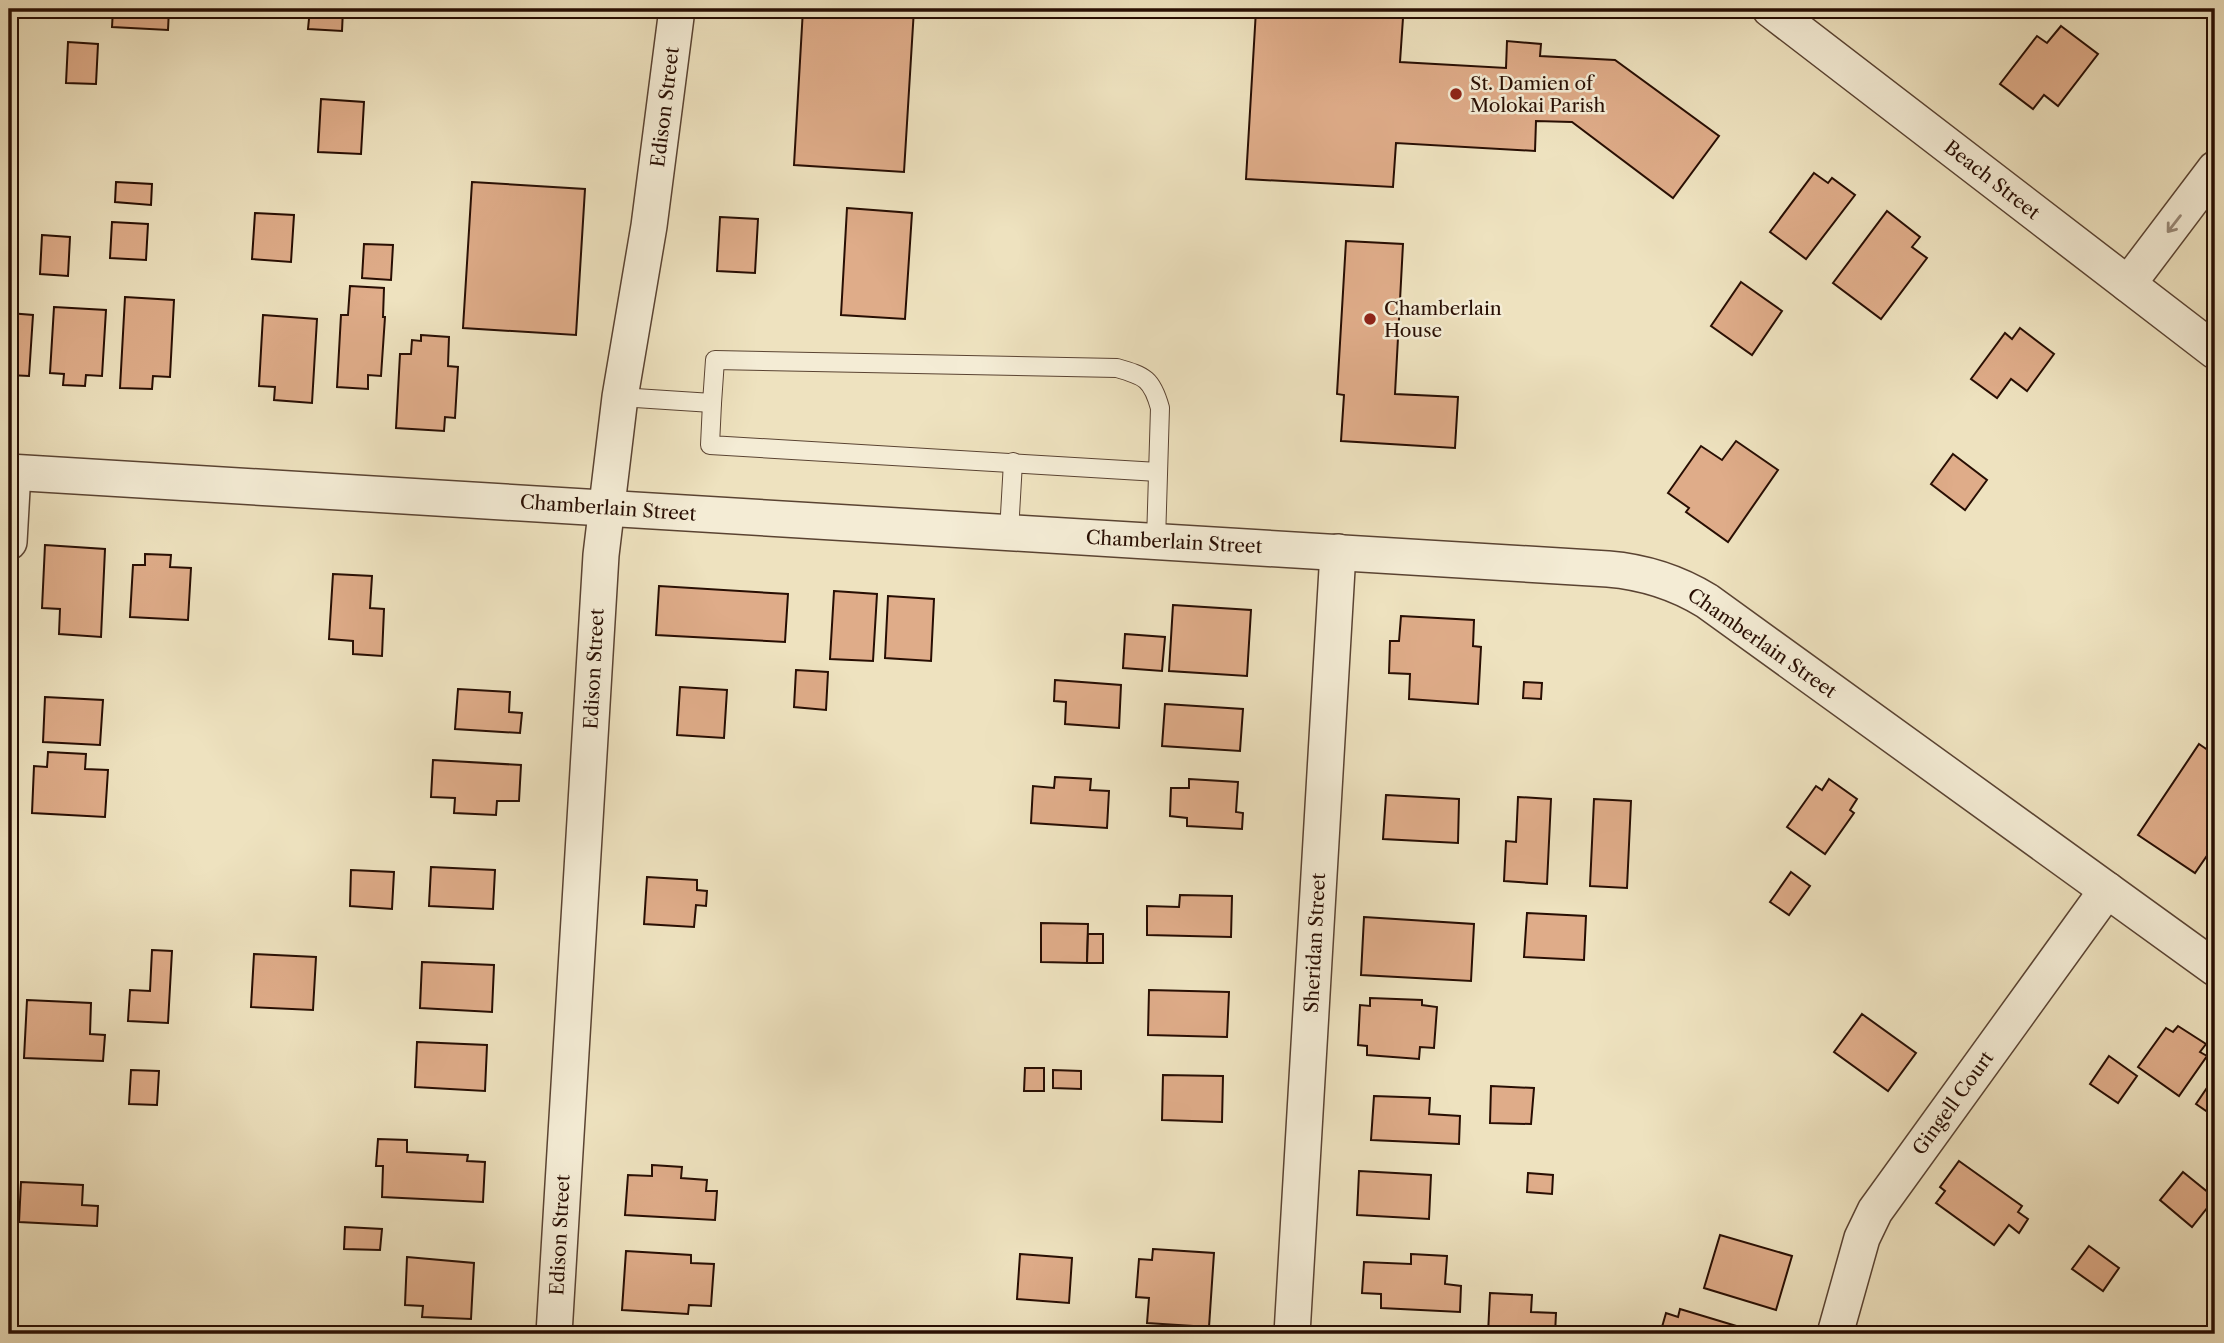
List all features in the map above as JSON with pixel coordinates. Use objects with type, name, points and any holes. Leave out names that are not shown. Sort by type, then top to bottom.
[{"type":"street","name":"Edison Street","points":[[554,1334],[600,569],[620,397],[649,226],[677,9]]},
{"type":"street","name":"Beach Street","points":[[1770,9],[2215,351]]},
{"type":"street","points":[[2128,284],[2215,169]]},
{"type":"street","points":[[9,542],[11,472]]},
{"type":"street","name":"Chamberlain Street","points":[[11,472],[1338,552],[1618,570],[1647,575],[1677,585],[1707,601],[2215,968]]},
{"type":"street","name":"Sheridan Street","points":[[1292,1334],[1338,552]]},
{"type":"street","name":"Gingell Court","points":[[1835,1334],[1862,1238],[1875,1211],[2107,890]]},
{"type":"lane","points":[[1156,541],[1160,408],[1154,387],[1139,374],[1117,368],[715,360],[710,445],[1158,472]]},
{"type":"lane","points":[[620,397],[712,403]]},
{"type":"lane","points":[[1009,532],[1013,462]]},
{"type":"building","points":[[25,9],[75,9],[74,13]]},
{"type":"building","points":[[113,9],[169,9],[168,30],[112,27]]},
{"type":"building","points":[[310,9],[343,9],[342,31],[308,29]]},
{"type":"building","points":[[803,9],[914,9],[904,172],[794,165]]},
{"type":"building","name":"St. Damien of Molokai Parish","points":[[1256,10],[1403,18],[1400,62],[1506,68],[1507,41],[1541,44],[1540,56],[1615,60],[1719,136],[1673,198],[1572,122],[1536,121],[1535,151],[1396,143],[1393,187],[1246,179]]},
{"type":"building","points":[[2061,26],[2098,54],[2058,106],[2044,95],[2033,109],[2000,84],[2037,36],[2047,43]]},
{"type":"building","points":[[68,42],[98,44],[96,84],[66,83]]},
{"type":"building","points":[[321,99],[364,102],[361,154],[318,152]]},
{"type":"building","points":[[1814,173],[1828,183],[1832,178],[1855,195],[1806,259],[1770,232]]},
{"type":"building","points":[[116,182],[152,184],[151,205],[115,202]]},
{"type":"building","points":[[472,182],[585,189],[576,335],[463,328]]},
{"type":"building","points":[[847,208],[912,213],[905,319],[841,315]]},
{"type":"building","points":[[1887,211],[1920,237],[1912,247],[1927,258],[1881,319],[1833,283]]},
{"type":"building","points":[[255,213],[294,215],[291,262],[252,259]]},
{"type":"building","points":[[720,217],[758,219],[755,273],[717,271]]},
{"type":"building","points":[[112,222],[148,224],[146,260],[110,258]]},
{"type":"building","points":[[42,235],[70,237],[68,276],[40,274]]},
{"type":"building","name":"Chamberlain House","points":[[1346,241],[1403,244],[1395,394],[1458,397],[1455,448],[1341,441],[1344,395],[1337,394]]},
{"type":"building","points":[[364,244],[393,245],[391,280],[362,278]]},
{"type":"building","points":[[1741,282],[1782,311],[1752,355],[1711,326]]},
{"type":"building","points":[[350,286],[384,288],[381,376],[368,375],[368,389],[337,387],[341,315],[348,315]]},
{"type":"building","points":[[125,297],[174,300],[170,377],[153,376],[152,389],[120,388]]},
{"type":"building","points":[[54,307],[106,310],[102,376],[86,375],[85,386],[63,385],[64,374],[50,373]]},
{"type":"building","points":[[9,313],[33,315],[29,376],[9,375]]},
{"type":"building","points":[[263,315],[317,319],[312,403],[274,400],[275,387],[259,386]]},
{"type":"building","points":[[2020,328],[2054,354],[2027,391],[2011,379],[1997,398],[1971,379],[2005,333],[2012,339]]},
{"type":"building","points":[[421,335],[449,337],[448,366],[458,367],[455,418],[445,417],[444,431],[396,428],[400,354],[411,354],[412,340],[421,341]]},
{"type":"building","points":[[1736,441],[1778,470],[1728,542],[1686,512],[1689,508],[1668,493],[1701,446],[1722,460]]},
{"type":"building","points":[[1953,454],[1987,480],[1965,510],[1931,484]]},
{"type":"building","points":[[45,545],[105,549],[101,637],[59,634],[60,609],[42,608]]},
{"type":"building","points":[[145,554],[171,555],[170,567],[191,568],[188,620],[130,617],[133,565],[145,565]]},
{"type":"building","points":[[333,574],[372,576],[370,608],[384,609],[382,656],[353,654],[353,641],[329,639]]},
{"type":"building","points":[[659,586],[788,594],[785,642],[656,635]]},
{"type":"building","points":[[834,591],[877,594],[873,661],[830,659]]},
{"type":"building","points":[[888,596],[934,599],[931,661],[885,658]]},
{"type":"building","points":[[1173,605],[1251,610],[1247,676],[1169,671]]},
{"type":"building","points":[[1401,616],[1474,620],[1473,646],[1481,647],[1478,704],[1409,699],[1410,674],[1389,673],[1390,641],[1399,641]]},
{"type":"building","points":[[1125,634],[1165,637],[1162,671],[1123,668]]},
{"type":"building","points":[[796,670],[828,672],[826,710],[794,707]]},
{"type":"building","points":[[1055,680],[1121,685],[1119,728],[1065,724],[1066,702],[1054,701]]},
{"type":"building","points":[[1524,682],[1542,683],[1541,699],[1523,698]]},
{"type":"building","points":[[680,687],[727,690],[724,738],[677,735]]},
{"type":"building","points":[[458,689],[510,692],[509,712],[522,713],[520,733],[455,729]]},
{"type":"building","points":[[45,697],[103,700],[100,745],[43,742]]},
{"type":"building","points":[[1165,704],[1243,709],[1240,751],[1162,746]]},
{"type":"building","points":[[2199,744],[2215,755],[2215,844],[2195,873],[2138,835]]},
{"type":"building","points":[[48,752],[86,754],[85,769],[108,770],[105,817],[32,813],[34,766],[47,767]]},
{"type":"building","points":[[433,760],[521,765],[519,801],[497,801],[496,815],[454,813],[455,798],[431,797]]},
{"type":"building","points":[[1055,777],[1091,779],[1090,790],[1109,791],[1107,828],[1031,823],[1033,786],[1054,788]]},
{"type":"building","points":[[1189,779],[1238,782],[1236,812],[1243,813],[1242,829],[1187,826],[1187,818],[1170,816],[1171,788],[1189,788]]},
{"type":"building","points":[[1829,779],[1857,799],[1850,810],[1854,813],[1825,854],[1787,827],[1816,786],[1822,790]]},
{"type":"building","points":[[1386,795],[1459,799],[1458,843],[1383,839]]},
{"type":"building","points":[[1518,797],[1551,799],[1547,884],[1504,881],[1506,841],[1516,842]]},
{"type":"building","points":[[1594,799],[1631,801],[1627,888],[1590,886]]},
{"type":"building","points":[[431,867],[495,870],[493,909],[429,906]]},
{"type":"building","points":[[351,870],[394,872],[392,909],[350,906]]},
{"type":"building","points":[[1791,872],[1810,886],[1789,915],[1770,902]]},
{"type":"building","points":[[647,877],[697,880],[697,890],[707,891],[706,906],[696,905],[694,927],[644,924]]},
{"type":"building","points":[[1180,895],[1232,896],[1231,937],[1147,935],[1147,906],[1179,907]]},
{"type":"building","points":[[1527,913],[1586,916],[1584,960],[1524,957]]},
{"type":"building","points":[[1364,917],[1474,924],[1471,981],[1361,975]]},
{"type":"building","points":[[1041,923],[1088,924],[1087,963],[1041,962]]},
{"type":"building","points":[[1088,934],[1103,934],[1103,963],[1087,963]]},
{"type":"building","points":[[152,950],[172,951],[168,1023],[128,1021],[130,990],[150,991]]},
{"type":"building","points":[[254,954],[316,957],[313,1010],[251,1007]]},
{"type":"building","points":[[422,962],[494,965],[492,1012],[420,1008]]},
{"type":"building","points":[[1149,990],[1229,992],[1227,1037],[1148,1035]]},
{"type":"building","points":[[1370,998],[1422,1000],[1422,1005],[1437,1007],[1434,1048],[1420,1047],[1419,1059],[1367,1055],[1367,1046],[1358,1045],[1360,1005],[1370,1006]]},
{"type":"building","points":[[27,1000],[91,1003],[90,1034],[105,1035],[103,1061],[24,1058]]},
{"type":"building","points":[[1862,1014],[1916,1053],[1888,1091],[1834,1052]]},
{"type":"building","points":[[2178,1026],[2206,1044],[2200,1052],[2207,1056],[2179,1096],[2138,1067],[2166,1028],[2173,1032]]},
{"type":"building","points":[[417,1042],[487,1045],[485,1091],[415,1087]]},
{"type":"building","points":[[2109,1056],[2137,1076],[2118,1103],[2090,1084]]},
{"type":"building","points":[[1025,1068],[1044,1068],[1044,1091],[1024,1091]]},
{"type":"building","points":[[131,1070],[159,1071],[157,1105],[129,1104]]},
{"type":"building","points":[[1053,1070],[1081,1071],[1081,1089],[1053,1088]]},
{"type":"building","points":[[1163,1075],[1223,1076],[1222,1122],[1162,1120]]},
{"type":"building","points":[[2215,1076],[2215,1117],[2196,1104]]},
{"type":"building","points":[[1491,1086],[1534,1088],[1531,1124],[1490,1123]]},
{"type":"building","points":[[1374,1096],[1430,1098],[1429,1114],[1460,1116],[1459,1144],[1371,1140]]},
{"type":"building","points":[[378,1139],[407,1140],[407,1152],[468,1155],[467,1161],[485,1162],[483,1202],[382,1197],[383,1166],[376,1166]]},
{"type":"building","points":[[1959,1161],[2022,1206],[2018,1212],[2028,1219],[2019,1233],[2009,1225],[1994,1245],[1936,1203],[1945,1191],[1940,1187]]},
{"type":"building","points":[[652,1165],[682,1167],[681,1178],[707,1180],[706,1191],[717,1191],[715,1220],[625,1215],[628,1175],[652,1176]]},
{"type":"building","points":[[1359,1171],[1431,1175],[1429,1219],[1357,1215]]},
{"type":"building","points":[[2183,1172],[2215,1198],[2192,1227],[2160,1200]]},
{"type":"building","points":[[1528,1173],[1553,1175],[1552,1194],[1527,1192]]},
{"type":"building","points":[[21,1182],[83,1185],[82,1205],[98,1206],[97,1226],[19,1222]]},
{"type":"building","points":[[345,1227],[382,1229],[380,1250],[344,1249]]},
{"type":"building","points":[[1720,1235],[1792,1256],[1776,1310],[1704,1288]]},
{"type":"building","points":[[2089,1246],[2119,1268],[2103,1291],[2072,1269]]},
{"type":"building","points":[[1153,1249],[1214,1253],[1209,1327],[1147,1323],[1149,1298],[1136,1297],[1139,1259],[1152,1260]]},
{"type":"building","points":[[626,1251],[691,1255],[691,1263],[714,1264],[711,1306],[689,1305],[688,1314],[622,1310]]},
{"type":"building","points":[[1020,1254],[1072,1258],[1069,1303],[1017,1299]]},
{"type":"building","points":[[1411,1254],[1447,1256],[1445,1284],[1461,1286],[1460,1312],[1381,1308],[1381,1294],[1362,1293],[1364,1262],[1411,1264]]},
{"type":"building","points":[[407,1257],[474,1263],[471,1319],[422,1317],[423,1306],[405,1305]]},
{"type":"building","points":[[1490,1293],[1532,1295],[1531,1312],[1556,1313],[1555,1334],[1488,1334]]},
{"type":"building","points":[[1680,1309],[1763,1334],[1660,1334],[1666,1313],[1678,1317]]},
{"type":"place","name":"St. Damien of Molokai Parish","points":[[1456,94]]},
{"type":"place","name":"Chamberlain House","points":[[1370,319]]}]
